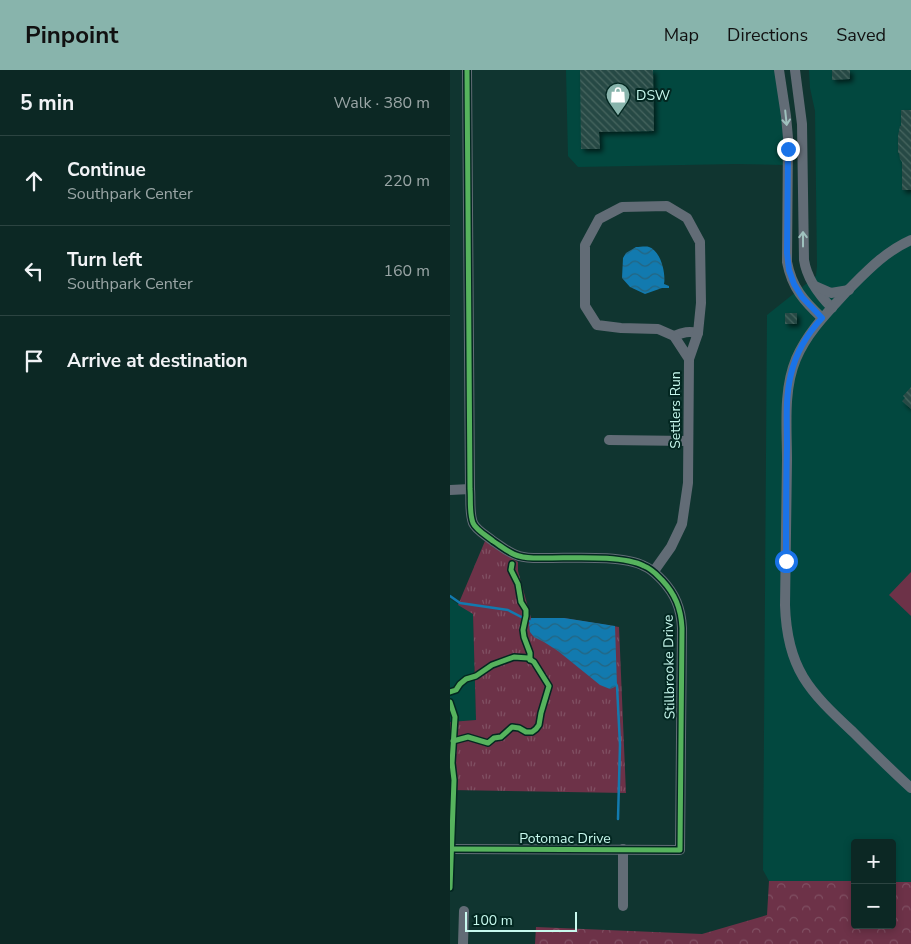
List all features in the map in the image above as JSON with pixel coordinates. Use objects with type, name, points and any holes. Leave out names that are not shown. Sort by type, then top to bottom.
[{"type":"street","name":"Stillbrooke Drive","points":[[467,70],[470,489],[471,512],[474,525],[492,540],[517,556],[617,559],[643,565],[654,571],[674,594],[682,617],[680,850]]},
{"type":"street","points":[[779,70],[788,138],[788,262],[792,279],[799,293],[822,318]]},
{"type":"street","points":[[795,70],[802,124],[803,255],[805,268],[821,297],[832,308]]},
{"type":"street","name":"Settlers Run","points":[[654,571],[671,547],[682,524],[688,484],[689,359],[698,333],[701,303],[700,242],[687,218],[667,206],[622,207],[600,219],[585,245],[585,306],[597,325],[658,329],[674,336]]},
{"type":"street","points":[[911,240],[894,248],[884,256],[822,318],[800,350],[792,369],[787,417],[786,605],[788,637],[791,650],[803,678],[816,697],[911,788]]},
{"type":"street","points":[[814,286],[831,293],[849,290]]},
{"type":"street","points":[[689,359],[674,336],[690,331],[698,333]]},
{"type":"street","points":[[609,440],[688,441]]},
{"type":"street","points":[[450,490],[470,489]]},
{"type":"street","name":"Potomac Drive","points":[[450,849],[680,850]]},
{"type":"street","points":[[623,849],[623,906]]},
{"type":"street","points":[[463,944],[464,911]]},
{"type":"shaded area","points":[[566,70],[777,70],[782,114],[784,165],[578,167],[568,156]]},
{"type":"shaded area","points":[[809,70],[911,70],[911,883],[896,883],[896,839],[851,839],[851,882],[769,881],[763,870],[767,315],[816,276],[815,111],[810,88]]},
{"type":"shaded area","points":[[450,599],[473,613],[476,720],[450,722]]},
{"type":"green space","points":[[485,541],[518,562],[518,571],[531,618],[564,618],[619,627],[626,793],[450,790],[450,722],[476,720],[473,614],[458,605]]},
{"type":"green space","points":[[911,572],[911,616],[889,595]]},
{"type":"green space","points":[[769,881],[851,881],[851,929],[896,929],[896,882],[911,882],[911,944],[535,944],[536,927],[702,934],[767,915]]},
{"type":"water","points":[[636,247],[649,247],[657,253],[663,269],[664,284],[669,286],[669,288],[662,288],[645,294],[630,287],[622,278],[623,258],[626,253]]},
{"type":"water","points":[[531,618],[564,618],[615,626],[617,686],[610,689],[600,685],[558,651],[534,637],[530,632]]},
{"type":"building","points":[[580,70],[653,70],[654,131],[599,132],[600,149],[581,149]]},
{"type":"building","points":[[832,70],[850,70],[850,79],[832,80]]},
{"type":"building","points":[[901,110],[911,110],[911,190],[902,190],[902,162],[898,153]]},
{"type":"building","points":[[785,313],[797,313],[797,324],[785,324]]},
{"type":"building","points":[[911,387],[911,409],[902,401],[905,398],[903,396]]},
{"type":"waterway","points":[[450,596],[460,603],[508,610],[533,623]]},
{"type":"waterway","points":[[616,684],[620,745],[618,819]]},
{"type":"cycle path","points":[[450,849],[680,850],[682,628],[679,608],[670,591],[652,570],[635,562],[611,559],[534,558],[516,555],[493,541],[474,526],[473,523],[470,489],[467,70]]},
{"type":"cycle path","points":[[512,564],[511,570],[518,584],[521,602],[526,610],[523,630],[530,653],[530,660]]},
{"type":"cycle path","points":[[450,692],[456,690],[466,679],[476,676],[492,665],[514,657],[528,658],[534,662],[549,686],[539,725],[532,732],[512,727],[501,737],[494,738],[488,743],[468,737],[453,741]]},
{"type":"cycle path","points":[[450,702],[455,717],[452,763],[454,780],[450,888]]},
{"type":"place","name":"DSW","points":[[618,116]]},
{"type":"route","points":[[786,561],[787,403],[789,386],[792,369],[800,350],[816,324],[822,318],[802,297],[794,284],[789,270],[787,253],[788,149]]}]
